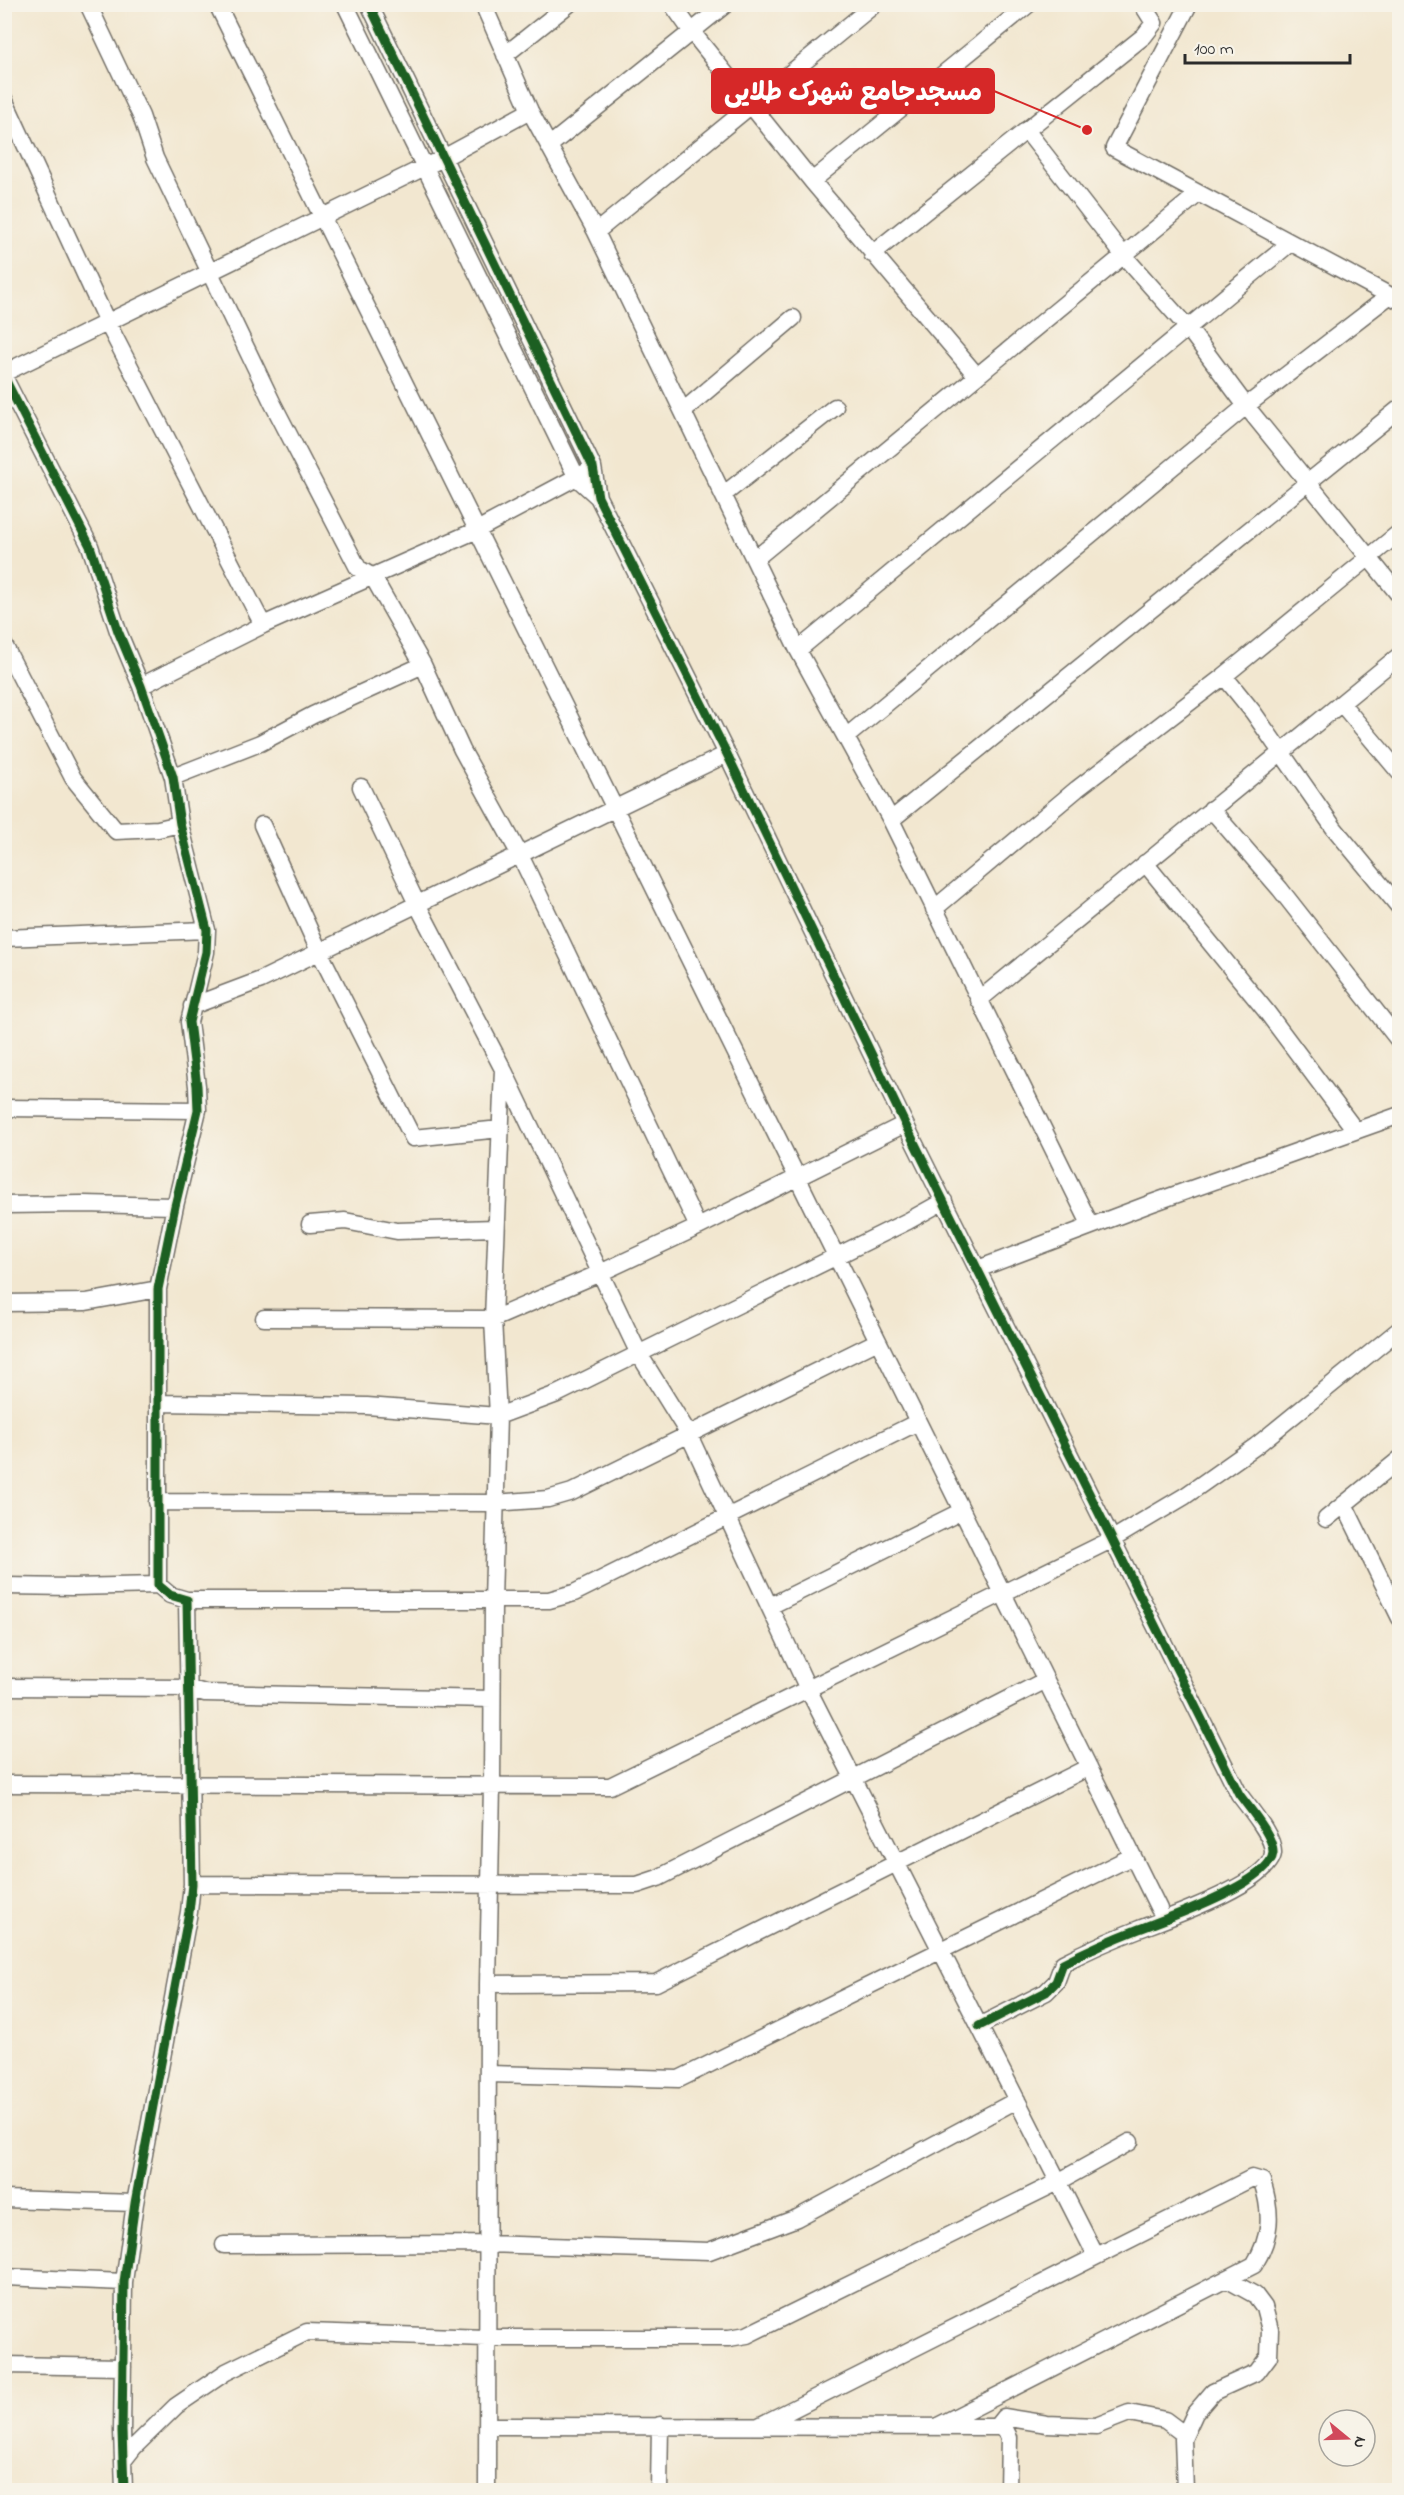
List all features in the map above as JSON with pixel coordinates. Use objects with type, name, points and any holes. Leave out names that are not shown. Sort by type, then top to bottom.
[{"type":"street","points":[[88,4],[141,116],[155,158],[273,404],[358,568],[373,577],[423,665],[462,750],[520,855],[698,1227]]},
{"type":"street","points":[[217,4],[1159,1909]]},
{"type":"street","points":[[345,4],[577,478],[598,497]]},
{"type":"street","points":[[369,4],[593,467],[598,497],[728,754],[904,1124],[1239,1794],[1271,1839],[1273,1855],[1267,1866],[1241,1884],[1207,1903],[1138,1929],[1063,1963],[1056,1982],[1046,1992],[979,2026]]},
{"type":"street","points":[[483,4],[530,111],[596,232],[798,650],[891,820],[1091,1226]]},
{"type":"street","points":[[505,55],[569,4]]},
{"type":"street","points":[[672,4],[692,33],[812,181],[977,376]]},
{"type":"street","points":[[550,145],[726,4]]},
{"type":"street","points":[[596,232],[875,4]]},
{"type":"street","points":[[812,181],[1029,4]]},
{"type":"street","points":[[872,254],[1144,36],[1154,23],[1142,4]]},
{"type":"street","points":[[846,737],[1246,406],[1394,298],[1289,244],[1114,148],[1189,4]]},
{"type":"street","points":[[4,99],[107,322],[263,625]]},
{"type":"street","points":[[158,1585],[158,1289],[198,1110],[189,1022],[206,952],[207,930],[180,824],[172,777],[141,686],[118,631],[90,546],[4,375],[209,271],[443,158],[530,111]]},
{"type":"street","points":[[1026,130],[1124,256],[1188,328],[1246,406],[1400,596]]},
{"type":"street","points":[[755,559],[1198,194]]},
{"type":"street","points":[[798,650],[1289,244]]},
{"type":"street","points":[[683,411],[793,318]]},
{"type":"street","points":[[723,495],[835,407]]},
{"type":"street","points":[[891,820],[1400,408]]},
{"type":"street","points":[[141,686],[263,625],[477,530],[577,478],[593,467]]},
{"type":"street","points":[[934,909],[1077,789],[1224,676],[1400,532]]},
{"type":"street","points":[[4,645],[73,778],[116,831],[158,829],[180,824]]},
{"type":"street","points":[[979,1000],[1400,655]]},
{"type":"street","points":[[172,777],[260,743],[313,715],[423,665]]},
{"type":"street","points":[[1224,676],[1282,752],[1334,828],[1400,908]]},
{"type":"street","points":[[1341,703],[1400,773]]},
{"type":"street","points":[[192,1006],[261,980],[728,754]]},
{"type":"street","points":[[361,787],[417,904],[503,1069],[639,1354],[688,1433],[808,1689],[1096,2256]]},
{"type":"street","points":[[1211,810],[1280,889],[1400,1042]]},
{"type":"street","points":[[262,825],[319,951],[413,1138],[500,1129]]},
{"type":"street","points":[[1146,863],[1266,1011],[1355,1130]]},
{"type":"street","points":[[4,938],[207,930]]},
{"type":"street","points":[[487,2490],[488,1984],[491,1886],[492,1601],[498,1416],[493,1318],[503,1069]]},
{"type":"street","points":[[4,1108],[198,1110]]},
{"type":"street","points":[[978,1269],[1400,1114]]},
{"type":"street","points":[[264,1318],[493,1318],[600,1273],[698,1227],[904,1124]]},
{"type":"street","points":[[158,1403],[367,1406],[498,1416],[557,1394],[836,1257],[944,1201]]},
{"type":"street","points":[[4,1205],[175,1206]]},
{"type":"street","points":[[310,1224],[345,1221],[397,1230],[495,1228]]},
{"type":"street","points":[[4,1303],[86,1302],[158,1289]]},
{"type":"street","points":[[4,1784],[610,1786],[1111,1540],[1185,1496],[1256,1446],[1400,1329]]},
{"type":"street","points":[[157,1502],[495,1503],[548,1499],[572,1492],[878,1341]]},
{"type":"street","points":[[4,1586],[158,1585],[170,1595],[187,1600],[549,1600],[574,1593],[918,1422]]},
{"type":"street","points":[[1326,1519],[1400,1459]]},
{"type":"street","points":[[1344,1504],[1400,1618]]},
{"type":"street","points":[[770,1606],[962,1511]]},
{"type":"street","points":[[124,2490],[124,2282],[135,2203],[189,1912],[192,1884],[187,1600]]},
{"type":"street","points":[[192,1884],[637,1885],[658,1878],[1046,1680]]},
{"type":"street","points":[[4,1687],[187,1688],[205,1693],[492,1699]]},
{"type":"street","points":[[488,1984],[656,1983],[1089,1767]]},
{"type":"street","points":[[489,2074],[679,2079],[1133,1856]]},
{"type":"street","points":[[224,2245],[488,2244],[710,2251],[797,2218],[1017,2100]]},
{"type":"street","points":[[123,2461],[176,2406],[226,2372],[307,2332],[486,2338],[729,2338],[747,2335],[1058,2182],[1130,2142]]},
{"type":"street","points":[[759,2426],[1252,2178],[1262,2181],[1268,2201],[1269,2234],[1254,2265],[938,2426]]},
{"type":"street","points":[[4,2199],[135,2203]]},
{"type":"street","points":[[4,2277],[124,2282]]},
{"type":"street","points":[[1185,2490],[1183,2439],[1195,2413],[1214,2392],[1257,2372],[1269,2356],[1270,2330],[1264,2307],[1254,2295],[1226,2279]]},
{"type":"street","points":[[4,2365],[123,2367]]},
{"type":"street","points":[[996,2427],[1004,2417],[1047,2424],[1096,2426],[1130,2413],[1165,2420],[1185,2435]]},
{"type":"street","points":[[659,2490],[660,2425]]},
{"type":"street","points":[[487,2426],[996,2427],[1006,2430],[1009,2437],[1008,2490]]},
{"type":"cycle path","points":[[369,4],[593,467],[598,497],[727,754],[905,1124],[1239,1794],[1270,1839],[1273,1853],[1267,1864],[1236,1888],[1063,1963],[1056,1982],[1046,1992],[979,2026]]},
{"type":"cycle path","points":[[4,377],[90,546],[118,631],[141,686],[173,777],[180,824],[207,930],[206,952],[189,1022],[198,1110],[158,1289],[158,1585],[170,1595],[187,1600],[192,1884],[189,1912],[135,2203],[124,2282],[122,2431],[124,2490]]},
{"type":"place","name":"مسجدجامع شهرک طلایی","points":[[1087,130]]}]
